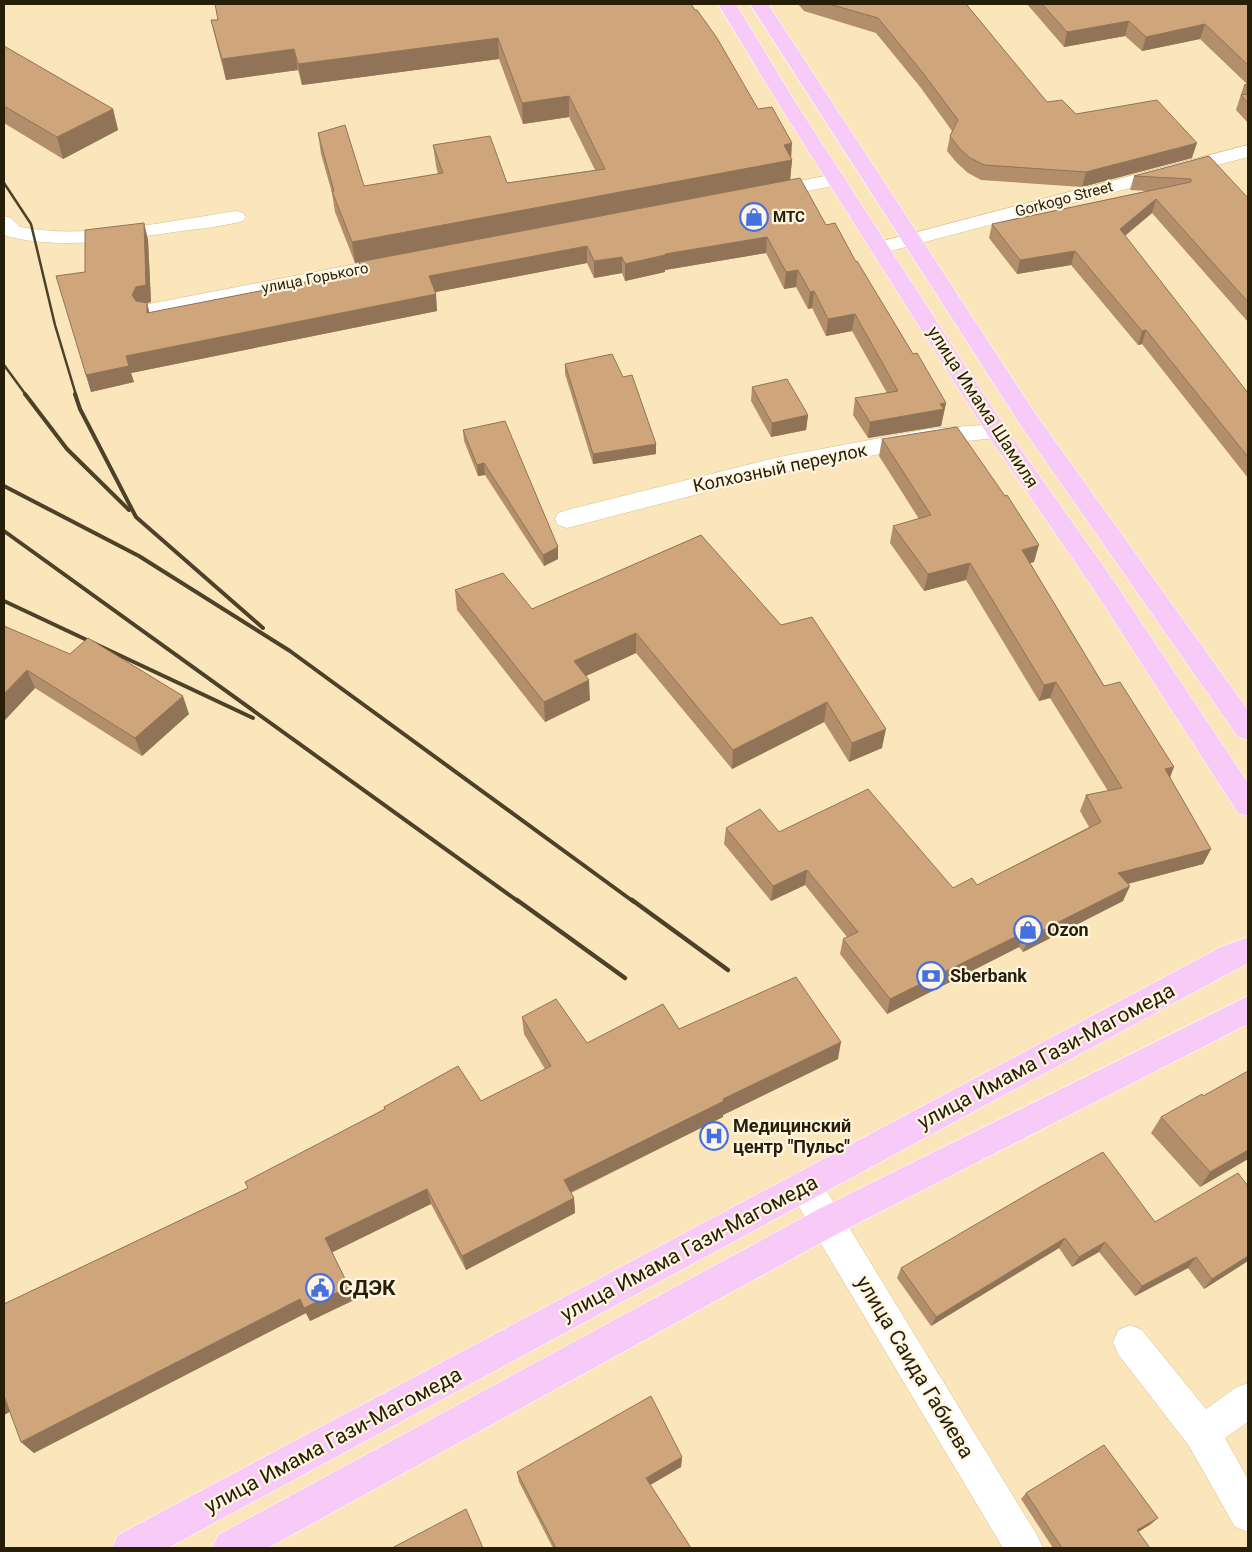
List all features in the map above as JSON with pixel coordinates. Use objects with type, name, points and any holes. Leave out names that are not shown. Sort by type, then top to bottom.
[{"type":"main road","name":"улица Имама Шамиля","points":[[727,4],[996,432],[1103,584],[1248,805]]},
{"type":"main road","name":"улица Имама Шамиля","points":[[759,4],[1029,421],[1248,730]]},
{"type":"main road","name":"улица Имама Гази-Магомеда","points":[[131,1548],[1223,961],[1248,950]]},
{"type":"main road","points":[[231,1548],[827,1222],[1248,1009]]},
{"type":"street","name":"Gorkogo Street","points":[[879,248],[1244,157]]},
{"type":"street","points":[[748,197],[836,180]]},
{"type":"street","points":[[4,222],[13,232],[34,236],[68,238],[132,232],[236,216]]},
{"type":"street","name":"улица Горького","points":[[148,311],[414,259]]},
{"type":"street","name":"Колхозный переулок","points":[[567,519],[779,465],[928,438],[996,432]]},
{"type":"street","name":"улица Саида Габиева","points":[[806,1186],[1024,1548]]},
{"type":"street","points":[[1130,1342],[1202,1433],[1248,1514]]},
{"type":"street","points":[[1202,1433],[1248,1402]]},
{"type":"building","points":[[215,4],[691,4],[717,38],[758,109],[772,107],[792,143],[784,145],[792,160],[352,242],[332,191],[334,191],[318,133],[345,125],[364,186],[443,173],[433,145],[490,136],[507,183],[605,169],[569,96],[522,103],[498,38],[298,64],[294,49],[222,59],[211,20],[218,20]]},
{"type":"building","points":[[829,4],[966,4],[1047,102],[1062,100],[1076,114],[1157,100],[1197,143],[1086,172],[984,165],[970,158],[950,136],[958,120],[878,18]]},
{"type":"building","points":[[1042,4],[1248,4],[1248,65],[1205,24],[1146,37],[1129,21],[1067,32]]},
{"type":"building","points":[[4,46],[113,109],[57,137],[4,106]]},
{"type":"building","points":[[1248,94],[1248,103],[1241,95]]},
{"type":"building","points":[[1209,156],[1248,198],[1248,302],[1156,199],[1120,229],[1248,393],[1248,457],[1146,330],[1142,331],[1075,251],[1020,260],[992,224],[1191,182],[1191,179],[1134,176]]},
{"type":"building","points":[[800,178],[826,225],[835,223],[856,262],[913,354],[917,353],[946,403],[940,404],[944,409],[870,422],[855,398],[898,391],[855,314],[828,319],[814,291],[810,292],[798,270],[786,272],[767,237],[665,254],[625,264],[622,257],[594,261],[587,246],[429,276],[436,294],[126,356],[129,366],[86,375],[56,276],[85,272],[85,230],[144,223],[146,285],[136,287],[132,295],[136,301],[147,303],[147,313],[362,271],[359,262]]},
{"type":"building","points":[[612,354],[623,377],[632,375],[656,444],[593,454],[565,364]]},
{"type":"building","points":[[787,379],[808,415],[772,423],[752,387]]},
{"type":"building","points":[[505,421],[558,547],[543,555],[484,463],[477,465],[463,430]]},
{"type":"building","points":[[957,427],[1005,496],[1007,495],[1039,545],[1022,550],[1104,686],[1120,682],[1174,767],[1165,769],[1211,849],[1118,873],[1130,886],[1029,937],[1025,932],[890,999],[843,939],[858,932],[807,870],[773,886],[726,828],[760,809],[779,832],[868,789],[953,888],[972,878],[977,885],[1101,822],[1086,795],[1122,788],[1056,682],[1044,685],[970,563],[928,574],[893,526],[931,515],[882,439]]},
{"type":"building","points":[[701,535],[781,625],[812,617],[886,729],[852,743],[827,702],[733,750],[636,633],[574,661],[589,680],[544,702],[455,590],[503,573],[532,609]]},
{"type":"building","points":[[4,626],[70,654],[88,638],[183,696],[135,738],[27,670],[4,694]]},
{"type":"building","points":[[796,977],[841,1042],[723,1099],[724,1101],[564,1180],[574,1198],[462,1256],[427,1189],[325,1238],[349,1287],[304,1308],[300,1299],[21,1442],[4,1396],[4,1304],[248,1188],[245,1182],[385,1109],[384,1107],[458,1066],[481,1101],[551,1066],[522,1017],[556,999],[587,1043],[663,1004],[679,1029]]},
{"type":"building","points":[[1248,1071],[1248,1150],[1210,1172],[1161,1117]]},
{"type":"building","points":[[1103,1152],[1155,1222],[1238,1173],[1248,1186],[1248,1256],[1212,1279],[1196,1257],[1142,1286],[1105,1242],[1079,1257],[1065,1238],[936,1317],[901,1268]]},
{"type":"building","points":[[651,1396],[682,1457],[646,1478],[691,1548],[556,1548],[517,1472]]},
{"type":"building","points":[[1104,1445],[1158,1518],[1137,1530],[1150,1548],[1062,1548],[1026,1493]]},
{"type":"building","points":[[466,1509],[483,1548],[392,1548]]},
{"type":"railway","points":[[4,183],[31,224],[55,325],[76,395]]},
{"type":"railway","points":[[4,365],[26,395]]},
{"type":"railway","points":[[25,394],[67,449],[129,510]]},
{"type":"railway","points":[[75,394],[80,409],[136,517],[263,628]]},
{"type":"railway","points":[[4,486],[139,556],[290,651],[634,902]]},
{"type":"railway","points":[[4,531],[519,902]]},
{"type":"railway","points":[[4,601],[253,718]]},
{"type":"railway","points":[[517,900],[625,978]]},
{"type":"railway","points":[[632,900],[728,970]]},
{"type":"place","name":"МТС","points":[[754,217]]},
{"type":"place","name":"Ozon","points":[[1028,930]]},
{"type":"place","name":"Sberbank","points":[[931,976]]},
{"type":"place","name":"Медицинский центр \"Пульс\"","points":[[714,1136]]},
{"type":"place","name":"СДЭК","points":[[320,1288]]}]
